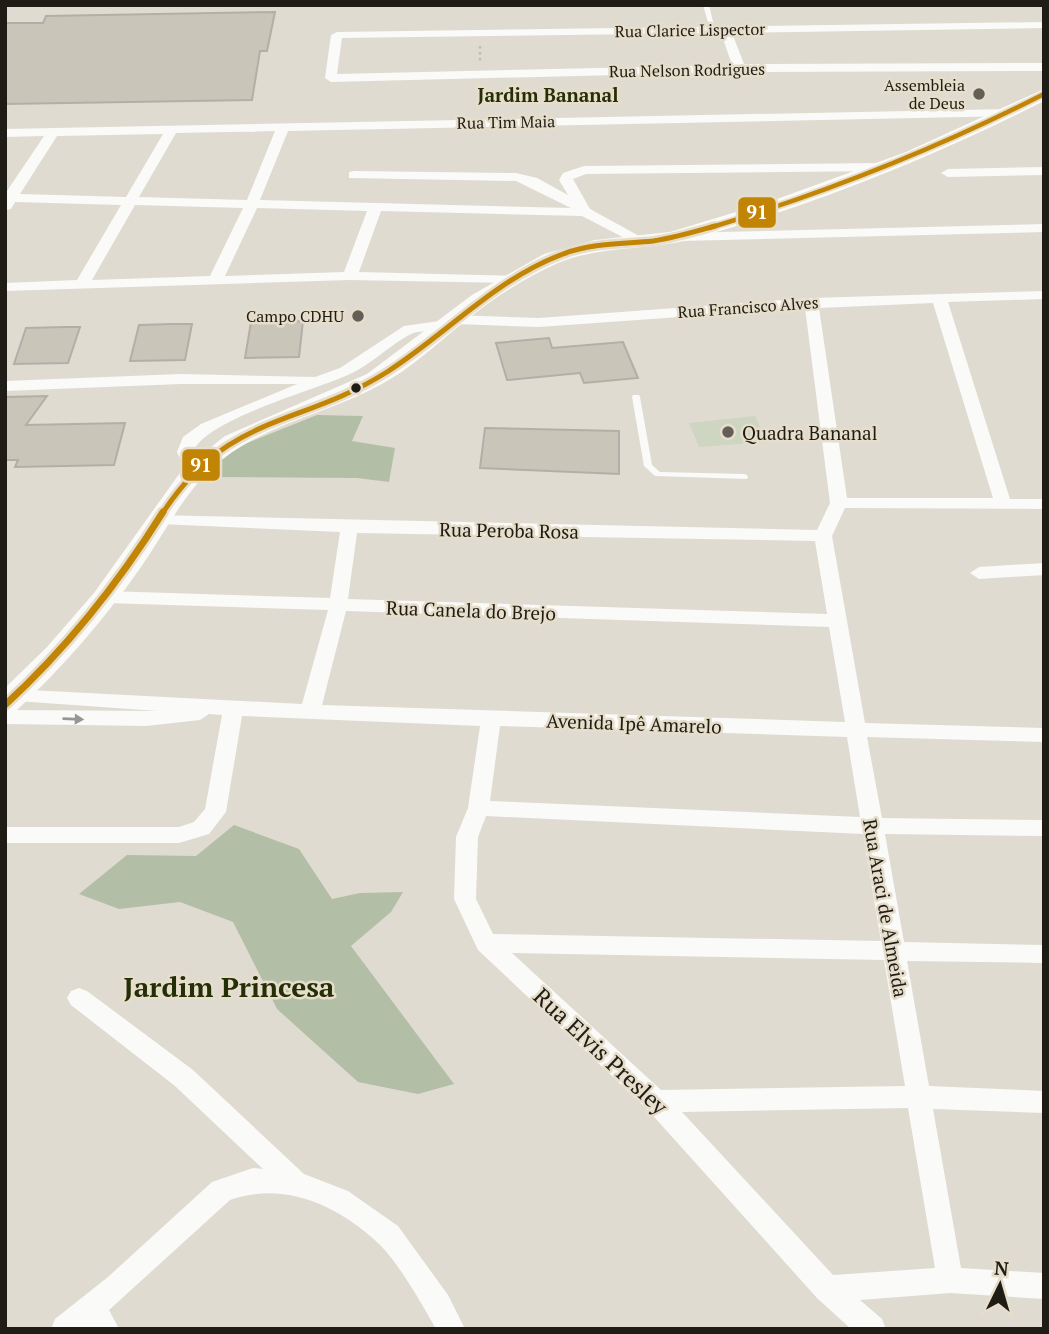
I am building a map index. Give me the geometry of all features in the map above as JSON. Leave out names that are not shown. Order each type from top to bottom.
[{"type":"street","name":"Rua Clarice Lispector","points":[[331,78],[337,35],[1044,25]]},
{"type":"street","points":[[719,29],[739,68]]},
{"type":"street","name":"Rua Nelson Rodrigues","points":[[331,78],[739,68],[1044,67]]},
{"type":"street","points":[[680,237],[883,167],[1008,113],[1044,94]]},
{"type":"street","name":"Rua Tim Maia","points":[[5,133],[1008,113]]},
{"type":"street","points":[[216,279],[252,204],[283,127]]},
{"type":"street","points":[[82,284],[172,129]]},
{"type":"street","points":[[7,201],[53,132]]},
{"type":"street","points":[[583,210],[566,180],[573,173],[584,170],[883,167]]},
{"type":"street","points":[[948,173],[1044,170]]},
{"type":"street","points":[[354,175],[516,177],[532,181],[636,240]]},
{"type":"street","points":[[7,201],[132,200],[375,208],[583,210]]},
{"type":"street","points":[[350,276],[375,208]]},
{"type":"street","points":[[9,705],[66,646],[106,597],[193,469],[240,435],[364,385],[395,367],[451,322],[514,279],[568,252],[636,240],[680,237],[1044,228]]},
{"type":"street","points":[[5,287],[350,276],[514,279]]},
{"type":"street","name":"Rua Francisco Alves","points":[[193,469],[185,452],[195,433],[254,405],[345,371],[409,329],[451,322],[535,321],[811,302],[1044,295]]},
{"type":"street","points":[[939,297],[1003,504]]},
{"type":"street","points":[[811,302],[839,503],[823,536]]},
{"type":"street","points":[[242,379],[254,405]]},
{"type":"street","points":[[5,386],[319,379]]},
{"type":"street","points":[[839,503],[1044,504]]},
{"type":"street","name":"Rua Peroba Rosa","points":[[159,519],[349,527],[823,536]]},
{"type":"street","points":[[310,712],[338,606],[349,527]]},
{"type":"street","name":"Rua Araci de Almeida","points":[[823,536],[950,1280]]},
{"type":"street","points":[[979,573],[1044,569]]},
{"type":"street","name":"Rua Canela do Brejo","points":[[106,597],[836,621]]},
{"type":"street","name":"Avenida Ipê Amarelo","points":[[9,705],[146,719],[174,718],[228,708],[491,719],[1044,734]]},
{"type":"street","points":[[5,835],[179,835],[201,828],[215,812],[228,708]]},
{"type":"street","name":"Rua Elvis Presley","points":[[491,719],[479,808],[467,837],[465,899],[486,943],[656,1101],[827,1289],[872,1329]]},
{"type":"street","points":[[479,808],[872,827],[1044,828]]},
{"type":"street","points":[[486,943],[1044,954]]},
{"type":"street","points":[[79,998],[184,1078],[295,1182]]},
{"type":"street","points":[[656,1101],[920,1097],[1044,1102]]},
{"type":"street","points":[[65,1329],[99,1318],[221,1191],[253,1180],[295,1182],[339,1200],[389,1235],[439,1305],[451,1329]]},
{"type":"street","points":[[827,1289],[950,1280],[1044,1286]]},
{"type":"lane","points":[[706,5],[719,29]]},
{"type":"lane","points":[[636,397],[648,466],[652,471],[658,474],[744,477]]},
{"type":"path","points":[[480,33],[480,74]]},
{"type":"green space","points":[[317,415],[363,416],[352,441],[395,448],[389,482],[357,478],[206,477],[230,450]]},
{"type":"green space","name":"Quadra Bananal","points":[[755,416],[767,442],[699,447],[689,423]]},
{"type":"green space","points":[[234,825],[299,849],[332,899],[360,893],[403,892],[391,912],[351,946],[454,1084],[418,1094],[358,1082],[277,1009],[233,922],[180,902],[119,909],[79,894],[127,855],[196,856]]},
{"type":"building","points":[[275,12],[267,51],[260,51],[252,100],[5,104],[5,23],[43,23],[46,16]]},
{"type":"building","points":[[303,321],[299,357],[245,358],[251,322]]},
{"type":"building","points":[[192,324],[185,360],[130,361],[139,325]]},
{"type":"building","points":[[80,327],[68,363],[14,364],[26,328]]},
{"type":"building","points":[[549,338],[552,348],[623,342],[638,378],[584,383],[580,373],[507,380],[496,343]]},
{"type":"building","points":[[47,396],[26,425],[125,423],[114,465],[15,467],[18,460],[5,460],[5,397]]},
{"type":"building","points":[[485,428],[619,431],[619,474],[480,468]]},
{"type":"transit line","name":"91","points":[[5,705],[57,654],[104,599],[190,475],[233,441],[375,379],[480,300],[522,273],[551,259],[595,246],[684,235],[776,207],[912,156],[1044,94]]},
{"type":"place","name":"Assembleia de Deus","points":[[979,94]]},
{"type":"place","name":"Campo CDHU","points":[[358,316]]},
{"type":"place","name":"Quadra Bananal","points":[[728,432]]},
{"type":"district","name":"Jardim Bananal","points":[[548,94]]},
{"type":"district","name":"Jardim Princesa","points":[[229,986]]}]
